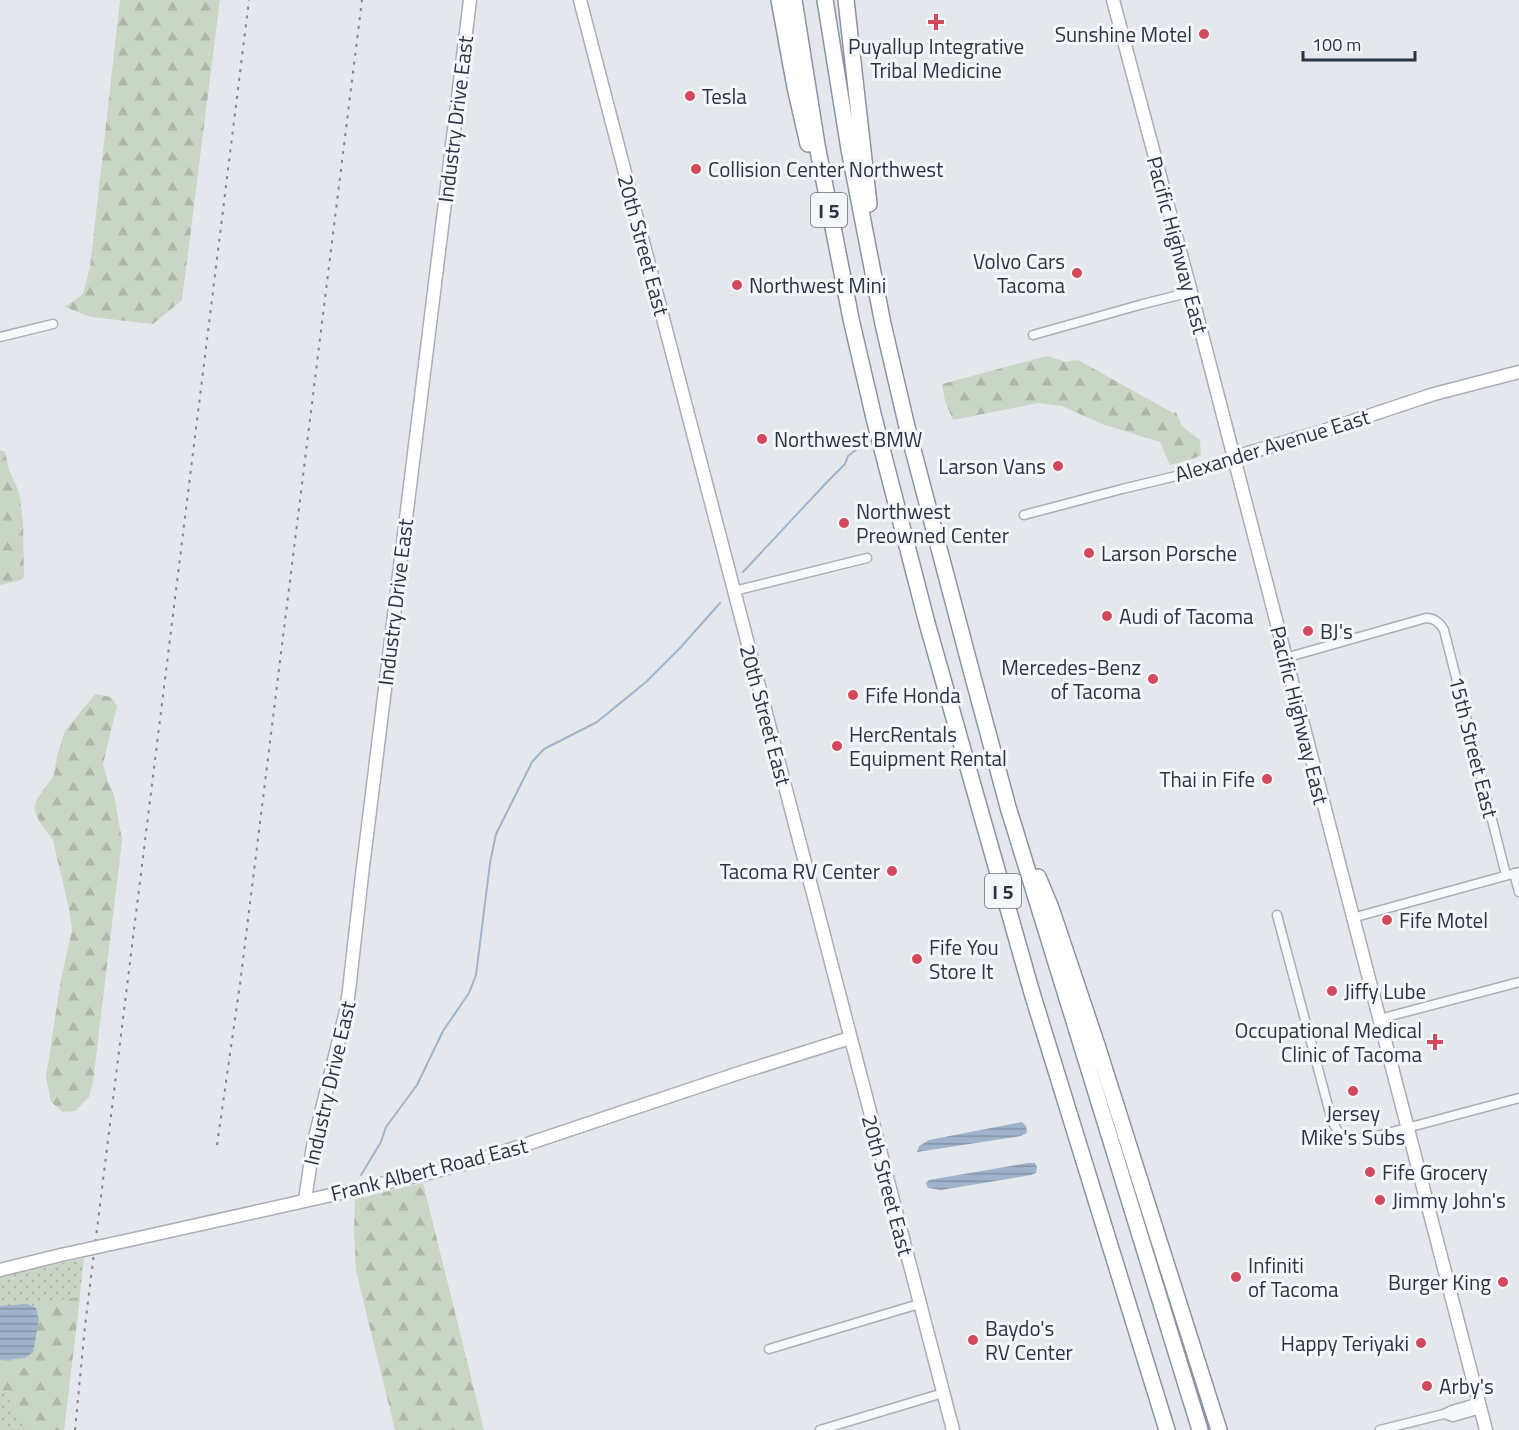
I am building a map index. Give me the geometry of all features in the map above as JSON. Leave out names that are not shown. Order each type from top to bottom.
[{"type":"highway","points":[[779,0],[814,172],[830,215]]},
{"type":"highway","name":"I 5","points":[[794,0],[830,215],[874,418],[927,623],[1032,993],[1167,1430]]},
{"type":"highway","name":"I 5","points":[[825,0],[849,149],[907,427],[1008,807],[1200,1430]]},
{"type":"highway","points":[[846,0],[862,149],[888,343]]},
{"type":"highway","points":[[1008,807],[1051,908],[1097,1045],[1219,1430]]},
{"type":"highway","points":[[1171,1275],[1227,1430]]},
{"type":"highway","points":[[1146,1360],[1158,1430]]},
{"type":"main road","name":"Industry Drive East","points":[[304,1200],[313,1146],[349,990],[470,0]]},
{"type":"main road","name":"20th Street East","points":[[580,0],[952,1430]]},
{"type":"main road","name":"Pacific Highway East","points":[[1113,0],[1486,1430]]},
{"type":"main road","name":"Alexander Avenue East","points":[[1234,459],[1434,394],[1519,372]]},
{"type":"main road","name":"Frank Albert Road East","points":[[0,1270],[421,1175],[482,1159],[850,1038]]},
{"type":"street","points":[[1033,335],[1191,292]]},
{"type":"street","points":[[0,337],[53,324]]},
{"type":"street","name":"Alexander Avenue East","points":[[1024,515],[1189,474],[1222,465],[1234,459]]},
{"type":"street","points":[[734,591],[867,558]]},
{"type":"street","name":"15th Street East","points":[[1285,658],[1426,618],[1440,623],[1444,630],[1519,892]]},
{"type":"street","points":[[1352,918],[1513,873]]},
{"type":"street","points":[[1277,915],[1333,1121],[1337,1131],[1344,1137],[1363,1138],[1408,1128],[1519,1098]]},
{"type":"street","points":[[1379,1019],[1519,982]]},
{"type":"street","points":[[769,1350],[919,1304]]},
{"type":"street","points":[[820,1430],[942,1393]]},
{"type":"street","points":[[1380,1430],[1444,1414],[1453,1416],[1480,1406]]},
{"type":"green space","points":[[120,0],[220,0],[182,300],[153,324],[91,317],[65,307],[83,294],[90,267]]},
{"type":"green space","points":[[1047,356],[1066,362],[1078,360],[1173,413],[1176,412],[1182,426],[1200,440],[1201,455],[1170,465],[1160,442],[1102,424],[1062,406],[1038,403],[953,420],[945,401],[942,384]]},
{"type":"green space","points":[[0,450],[5,452],[9,470],[19,492],[23,521],[24,577],[21,580],[0,585]]},
{"type":"green space","points":[[95,694],[111,697],[117,706],[103,764],[114,795],[122,840],[93,1082],[89,1097],[75,1111],[63,1112],[51,1102],[46,1077],[61,979],[72,930],[53,840],[39,821],[34,809],[37,799],[54,775],[65,731]]},
{"type":"green space","points":[[423,1183],[484,1430],[395,1430],[356,1271],[355,1199]]},
{"type":"green space","points":[[84,1258],[64,1430],[0,1430],[0,1277]]},
{"type":"green space","points":[[80,1297],[64,1430],[29,1430],[0,1386],[0,1360],[25,1358],[39,1320],[36,1308],[46,1302]]},
{"type":"water","points":[[1022,1122],[1026,1126],[1027,1133],[1021,1136],[917,1152],[919,1146],[929,1140]]},
{"type":"water","points":[[1035,1163],[1036,1173],[941,1190],[928,1188],[926,1183],[929,1180]]},
{"type":"water","points":[[27,1304],[36,1308],[39,1320],[33,1352],[25,1358],[0,1360],[0,1306]]},
{"type":"waterway","points":[[743,572],[845,464],[848,456],[863,440]]},
{"type":"waterway","points":[[361,1175],[381,1142],[386,1127],[417,1085],[443,1031],[469,993],[476,975],[490,863],[496,834],[532,762],[544,749],[597,722],[646,682],[720,603]]},
{"type":"railway","points":[[75,1430],[85,1326],[249,0]]},
{"type":"railway","points":[[217,1145],[240,984],[362,0]]},
{"type":"place","name":"Puyallup Integrative Tribal Medicine","points":[[936,22]]},
{"type":"place","name":"Sunshine Motel","points":[[1204,34]]},
{"type":"place","name":"Tesla","points":[[690,96]]},
{"type":"place","name":"Collision Center Northwest","points":[[696,169]]},
{"type":"place","name":"Volvo Cars Tacoma","points":[[1077,273]]},
{"type":"place","name":"Northwest Mini","points":[[737,285]]},
{"type":"place","name":"Northwest BMW","points":[[762,439]]},
{"type":"place","name":"Larson Vans","points":[[1058,466]]},
{"type":"place","name":"Northwest Preowned Center","points":[[844,523]]},
{"type":"place","name":"Larson Porsche","points":[[1089,553]]},
{"type":"place","name":"Audi of Tacoma","points":[[1107,616]]},
{"type":"place","name":"BJ's","points":[[1308,631]]},
{"type":"place","name":"Mercedes-Benz of Tacoma","points":[[1153,679]]},
{"type":"place","name":"Fife Honda","points":[[853,695]]},
{"type":"place","name":"HercRentals Equipment Rental","points":[[837,746]]},
{"type":"place","name":"Thai in Fife","points":[[1267,779]]},
{"type":"place","name":"Tacoma RV Center","points":[[892,871]]},
{"type":"place","name":"Fife Motel","points":[[1387,920]]},
{"type":"place","name":"Fife You Store It","points":[[917,959]]},
{"type":"place","name":"Jiffy Lube","points":[[1332,991]]},
{"type":"place","name":"Occupational Medical Clinic of Tacoma","points":[[1435,1042]]},
{"type":"place","name":"Jersey Mike's Subs","points":[[1353,1091]]},
{"type":"place","name":"Fife Grocery","points":[[1370,1172]]},
{"type":"place","name":"Jimmy John's","points":[[1380,1200]]},
{"type":"place","name":"Infiniti of Tacoma","points":[[1236,1277]]},
{"type":"place","name":"Burger King","points":[[1503,1282]]},
{"type":"place","name":"Baydo's RV Center","points":[[973,1340]]},
{"type":"place","name":"Happy Teriyaki","points":[[1421,1343]]},
{"type":"place","name":"Arby's","points":[[1427,1386]]}]
